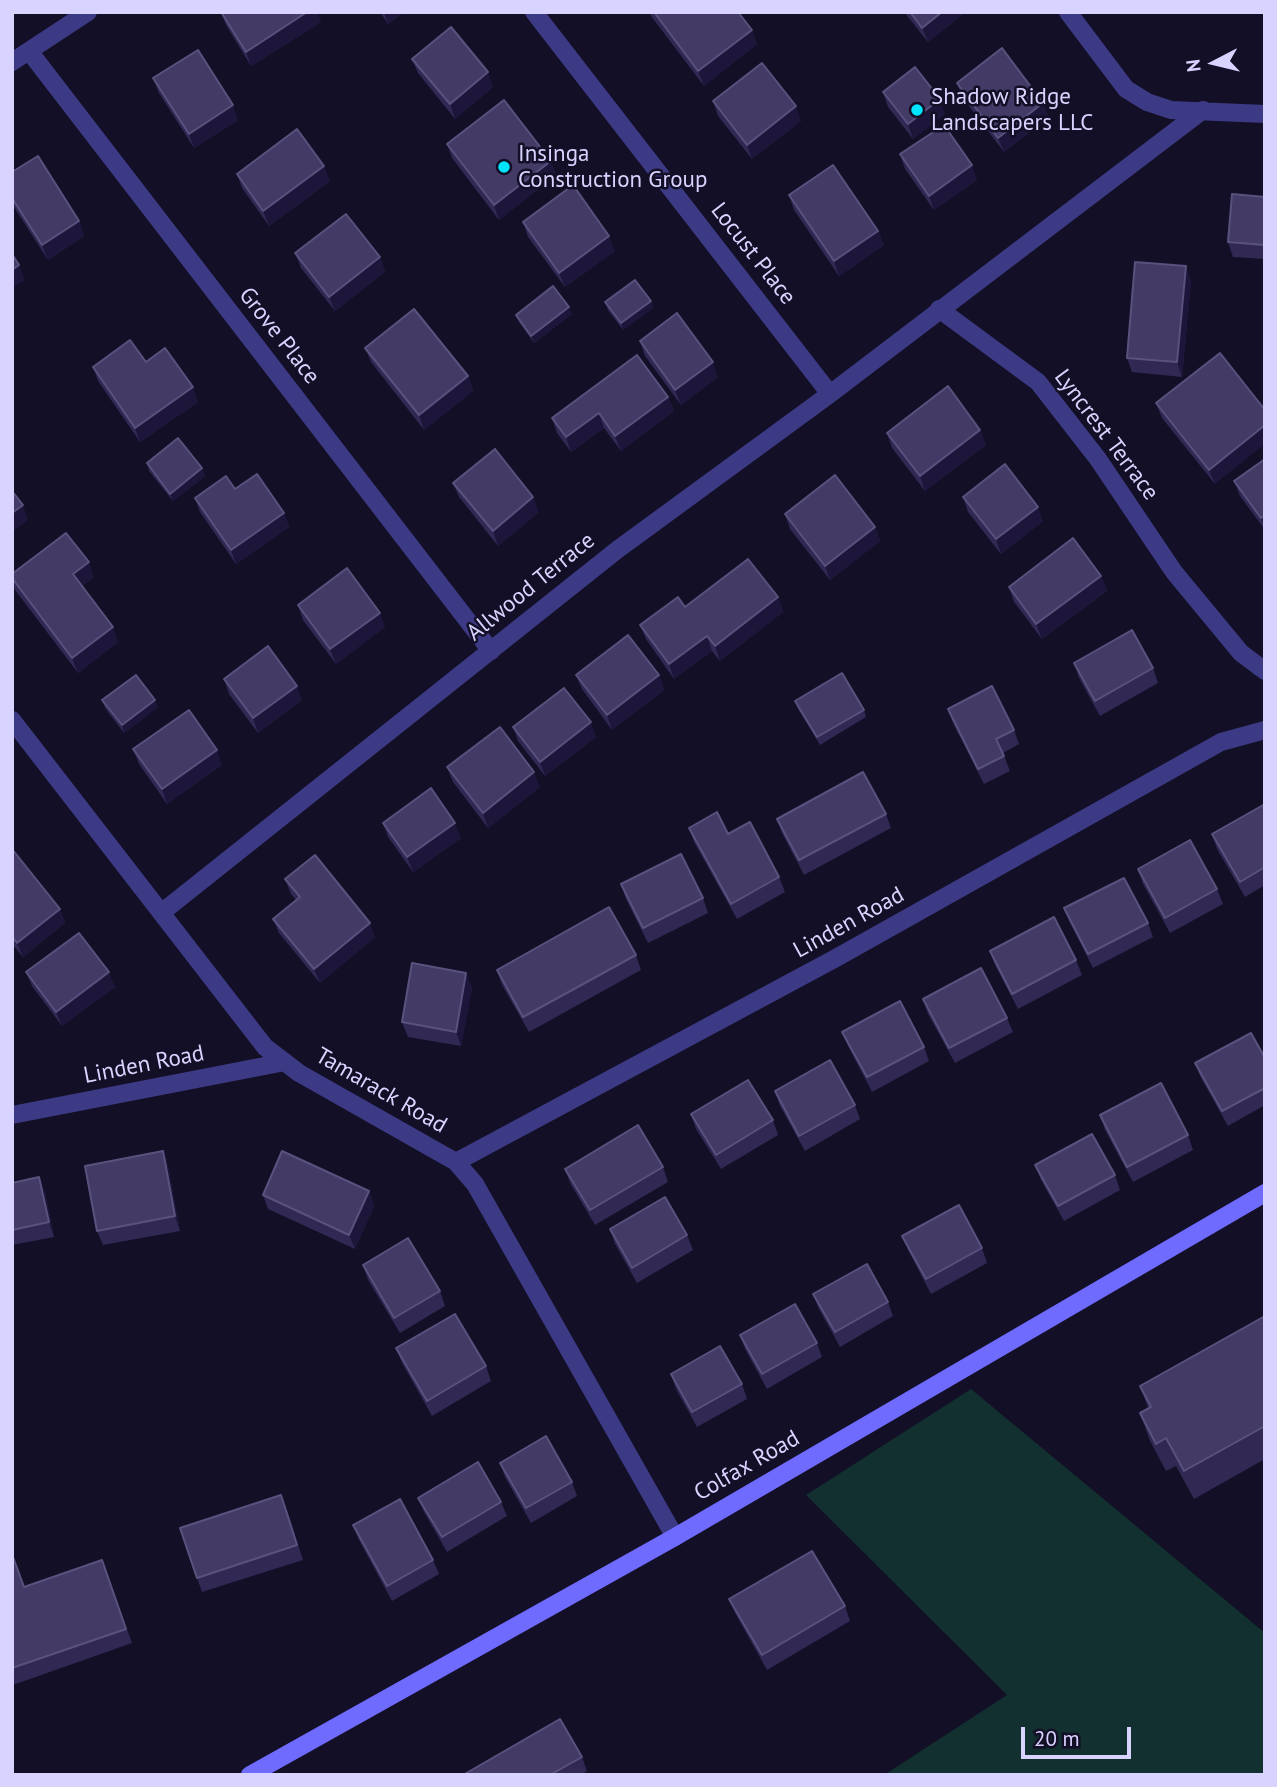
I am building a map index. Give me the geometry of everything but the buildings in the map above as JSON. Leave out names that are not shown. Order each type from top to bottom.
[{"type":"main road","name":"Colfax Road","points":[[250,1775],[675,1536],[1265,1193]]},
{"type":"street","points":[[12,62],[88,12]]},
{"type":"street","name":"Locust Place","points":[[534,12],[830,394]]},
{"type":"street","points":[[1068,12],[1126,89],[1147,102],[1171,110],[1265,114]]},
{"type":"street","name":"Grove Place","points":[[29,51],[491,651]]},
{"type":"street","points":[[939,309],[1203,110]]},
{"type":"street","name":"Allwood Terrace","points":[[161,913],[617,550],[830,394],[939,309]]},
{"type":"street","name":"Lyncrest Terrace","points":[[939,309],[1038,382],[1098,459],[1174,572],[1241,653],[1265,671]]},
{"type":"street","name":"Tamarack Road","points":[[12,720],[265,1047],[285,1062],[456,1162],[475,1184],[675,1536]]},
{"type":"street","name":"Linden Road","points":[[456,1162],[836,958],[1221,742],[1265,730]]},
{"type":"street","name":"Linden Road","points":[[12,1115],[285,1062]]},
{"type":"green space","points":[[971,1389],[1265,1633],[1265,1775],[884,1775],[1007,1695],[806,1495]]},
{"type":"place","name":"Shadow Ridge Landscapers LLC","points":[[917,110]]},
{"type":"place","name":"Insinga Construction Group","points":[[504,167]]}]
